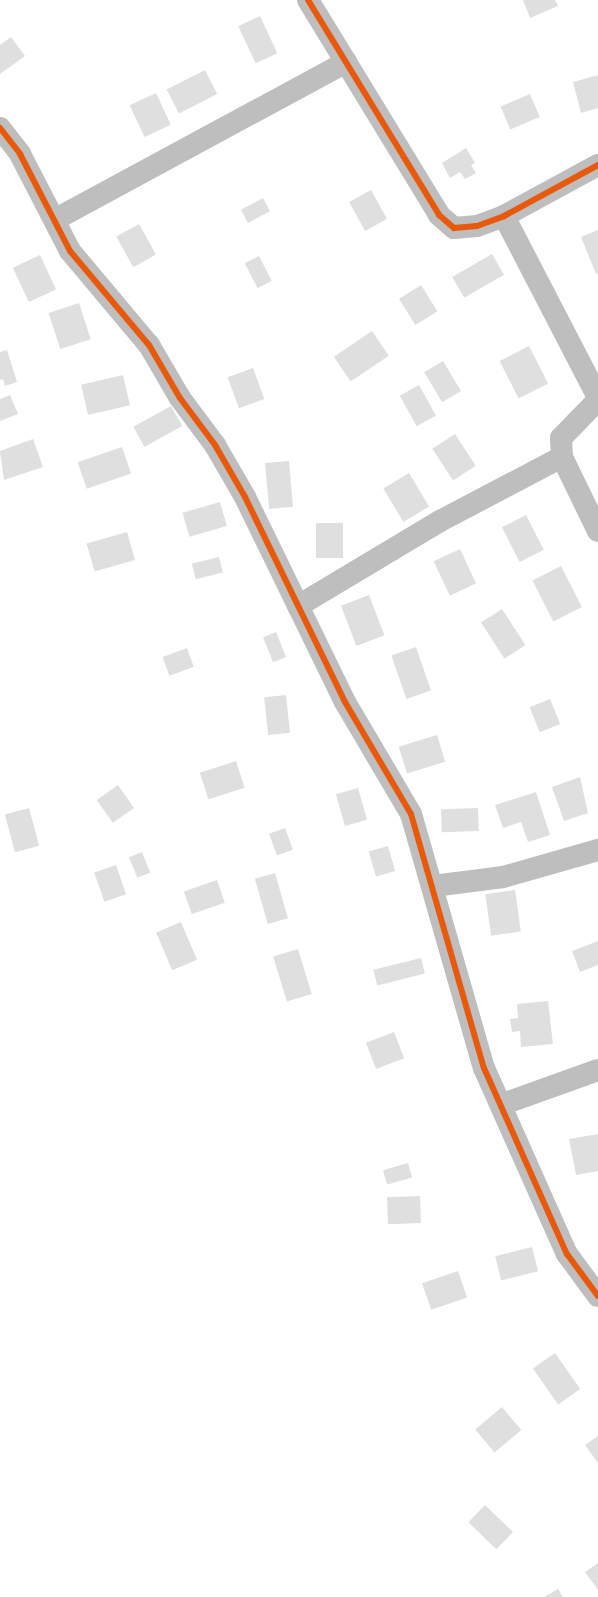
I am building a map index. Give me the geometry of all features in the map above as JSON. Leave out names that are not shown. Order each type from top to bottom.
[{"type":"street","points":[[308,0],[439,215],[454,228],[477,226],[504,216],[598,165]]},
{"type":"street","points":[[56,219],[346,62]]},
{"type":"street","points":[[0,128],[20,154],[56,219],[70,251],[149,345],[180,398],[215,445],[298,606],[345,702],[411,814],[433,886],[484,1068],[503,1104],[527,1168],[567,1254],[598,1296]]},
{"type":"street","points":[[504,216],[598,397]]},
{"type":"street","points":[[598,400],[566,429],[561,438],[562,457],[598,531]]},
{"type":"street","points":[[298,606],[440,521],[562,457]]},
{"type":"street","points":[[433,886],[502,877],[598,850]]},
{"type":"street","points":[[503,1104],[598,1070]]},
{"type":"building","points":[[523,0],[555,0],[558,6],[530,18]]},
{"type":"building","points":[[260,16],[277,53],[256,63],[238,26]]},
{"type":"building","points":[[11,37],[25,56],[0,74],[0,45]]},
{"type":"building","points":[[205,70],[217,94],[179,114],[167,90]]},
{"type":"building","points":[[598,75],[598,108],[581,113],[573,82]]},
{"type":"building","points":[[156,93],[171,125],[145,137],[130,105]]},
{"type":"building","points":[[530,94],[540,117],[510,130],[501,107]]},
{"type":"building","points":[[466,148],[475,163],[471,165],[476,173],[465,179],[460,172],[450,178],[442,163]]},
{"type":"building","points":[[371,190],[387,219],[365,231],[349,202]]},
{"type":"building","points":[[263,198],[270,211],[248,223],[241,210]]},
{"type":"building","points":[[139,224],[156,255],[133,267],[116,237]]},
{"type":"building","points":[[598,230],[598,273],[596,274],[581,237]]},
{"type":"building","points":[[492,254],[504,275],[464,298],[452,277]]},
{"type":"building","points":[[40,255],[56,289],[29,302],[13,268]]},
{"type":"building","points":[[259,256],[272,281],[257,288],[245,263]]},
{"type":"building","points":[[421,285],[437,311],[415,325],[399,299]]},
{"type":"building","points":[[79,303],[91,339],[60,349],[49,313]]},
{"type":"building","points":[[372,331],[389,356],[351,382],[334,357]]},
{"type":"building","points":[[529,346],[548,383],[519,398],[500,361]]},
{"type":"building","points":[[7,350],[17,382],[5,386],[3,379],[0,380],[0,352]]},
{"type":"building","points":[[443,361],[461,391],[442,402],[424,372]]},
{"type":"building","points":[[253,368],[264,399],[239,408],[228,377]]},
{"type":"building","points":[[123,375],[130,405],[88,415],[81,385]]},
{"type":"building","points":[[419,385],[436,416],[417,426],[400,396]]},
{"type":"building","points":[[10,395],[18,414],[0,421],[0,399]]},
{"type":"building","points":[[171,406],[182,426],[145,447],[133,427]]},
{"type":"building","points":[[455,434],[476,466],[453,481],[432,449]]},
{"type":"building","points":[[33,439],[43,467],[4,480],[0,451]]},
{"type":"building","points":[[122,447],[131,473],[87,489],[78,462]]},
{"type":"building","points":[[289,461],[293,507],[269,509],[265,463]]},
{"type":"building","points":[[409,473],[429,506],[403,522],[383,488]]},
{"type":"building","points":[[220,502],[227,526],[189,537],[183,513]]},
{"type":"building","points":[[526,515],[544,550],[520,562],[502,527]]},
{"type":"building","points":[[316,523],[343,523],[343,558],[316,558]]},
{"type":"building","points":[[127,532],[135,560],[95,571],[87,544]]},
{"type":"building","points":[[460,549],[476,583],[450,596],[434,561]]},
{"type":"building","points":[[219,557],[223,573],[196,579],[192,564]]},
{"type":"building","points":[[561,566],[582,607],[553,622],[532,581]]},
{"type":"building","points":[[369,595],[384,635],[356,646],[341,606]]},
{"type":"building","points":[[502,609],[525,645],[504,659],[481,623]]},
{"type":"building","points":[[276,632],[286,657],[273,662],[263,637]]},
{"type":"building","points":[[416,647],[431,690],[406,699],[391,655]]},
{"type":"building","points":[[187,648],[194,667],[169,676],[163,657]]},
{"type":"building","points":[[286,695],[290,733],[268,735],[264,697]]},
{"type":"building","points":[[550,699],[560,724],[540,732],[530,707]]},
{"type":"building","points":[[437,735],[445,762],[407,773],[399,747]]},
{"type":"building","points":[[236,761],[245,788],[209,799],[200,773]]},
{"type":"building","points":[[580,777],[588,813],[564,821],[552,787]]},
{"type":"building","points":[[118,785],[134,808],[113,823],[97,800]]},
{"type":"building","points":[[358,788],[367,820],[345,826],[336,794]]},
{"type":"building","points":[[536,792],[550,835],[528,842],[521,822],[503,828],[495,805]]},
{"type":"building","points":[[29,808],[39,846],[15,852],[5,814]]},
{"type":"building","points":[[478,808],[479,831],[442,832],[441,809]]},
{"type":"building","points":[[285,828],[293,850],[277,855],[269,834]]},
{"type":"building","points":[[388,846],[395,871],[376,877],[369,852]]},
{"type":"building","points":[[142,852],[150,872],[137,878],[129,857]]},
{"type":"building","points":[[116,865],[126,894],[104,902],[94,872]]},
{"type":"building","points":[[275,873],[288,918],[268,924],[255,879]]},
{"type":"building","points":[[217,880],[225,903],[192,914],[184,891]]},
{"type":"building","points":[[515,890],[521,932],[491,936],[485,894]]},
{"type":"building","points":[[181,922],[197,960],[172,970],[156,933]]},
{"type":"building","points":[[598,941],[598,965],[580,972],[572,951]]},
{"type":"building","points":[[298,949],[312,994],[287,1002],[273,957]]},
{"type":"building","points":[[421,958],[425,974],[377,985],[373,970]]},
{"type":"building","points":[[548,1001],[553,1044],[521,1047],[520,1031],[512,1032],[510,1019],[518,1018],[517,1004]]},
{"type":"building","points":[[394,1032],[404,1058],[376,1069],[366,1043]]},
{"type":"building","points":[[598,1134],[598,1171],[576,1175],[569,1139]]},
{"type":"building","points":[[408,1163],[412,1177],[387,1185],[383,1170]]},
{"type":"building","points":[[420,1196],[421,1223],[388,1224],[387,1197]]},
{"type":"building","points":[[532,1247],[538,1271],[501,1280],[495,1256]]},
{"type":"building","points":[[458,1271],[467,1297],[431,1310],[422,1283]]},
{"type":"building","points":[[555,1353],[580,1389],[558,1405],[533,1368]]},
{"type":"building","points":[[502,1407],[521,1430],[494,1452],[475,1429]]},
{"type":"building","points":[[598,1436],[598,1463],[585,1445]]},
{"type":"building","points":[[485,1505],[513,1532],[496,1549],[468,1522]]},
{"type":"building","points":[[598,1563],[598,1590],[585,1572]]},
{"type":"building","points":[[558,1589],[563,1597],[544,1597]]},
{"type":"cycle path","points":[[308,0],[439,215],[454,228],[477,226],[504,216],[598,165]]},
{"type":"cycle path","points":[[0,128],[20,154],[70,251],[149,345],[180,398],[215,445],[245,497],[345,702],[411,814],[484,1068],[567,1254],[598,1296]]}]
